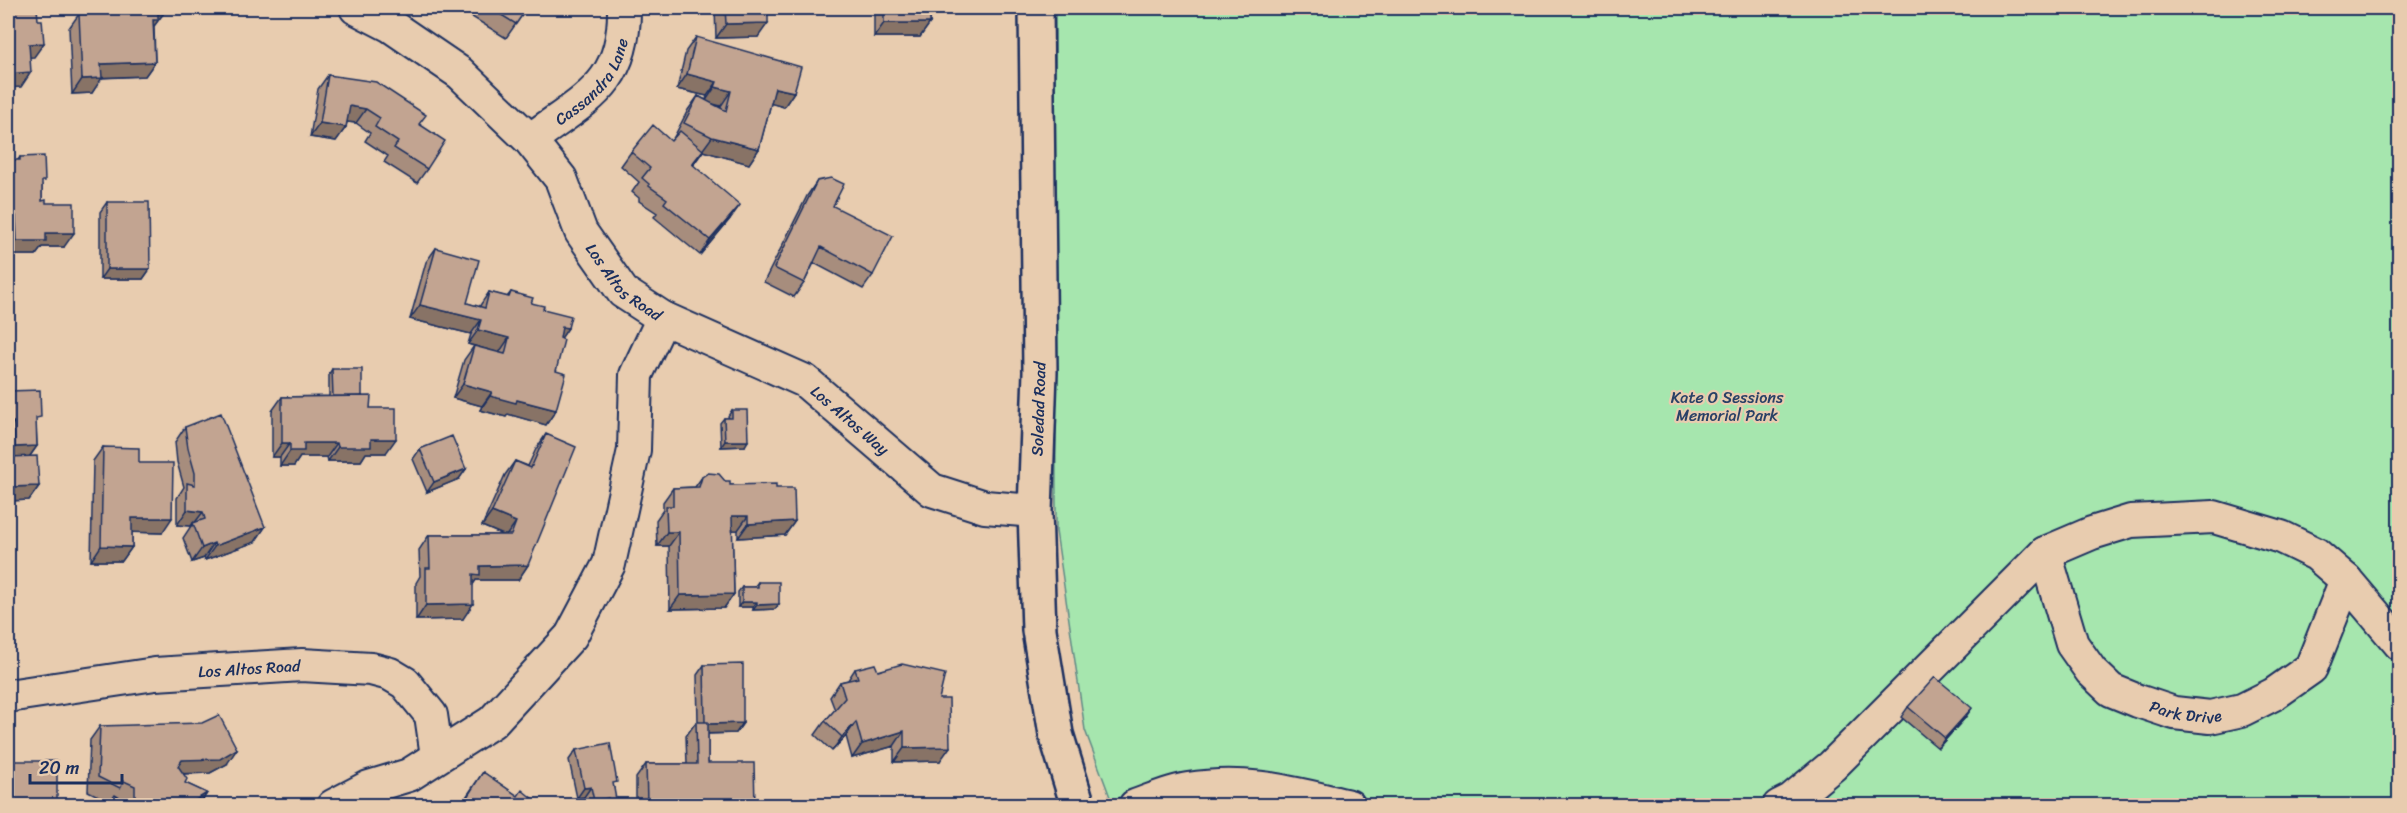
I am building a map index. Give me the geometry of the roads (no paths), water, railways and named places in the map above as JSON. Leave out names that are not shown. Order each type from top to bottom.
[{"type":"street","name":"Los Altos Road","points":[[333,806],[369,787],[409,775],[492,722],[570,636],[609,564],[634,450],[636,375],[663,318],[623,292],[581,232],[561,179],[530,140],[460,73],[391,26],[356,8]]},
{"type":"street","name":"Cassandra Lane","points":[[530,140],[600,88],[616,64],[624,30],[624,8]]},
{"type":"street","name":"Soledad Road","points":[[1036,8],[1040,372],[1035,511],[1039,630],[1056,734],[1078,806]]},
{"type":"street","name":"Los Altos Way","points":[[663,318],[805,381],[932,490],[985,507],[1035,511]]},
{"type":"street","points":[[1779,806],[1791,800],[1832,766],[2045,553],[2092,533],[2131,521],[2214,517],[2281,537],[2316,554],[2346,580],[2400,644]]},
{"type":"street","name":"Park Drive","points":[[2045,553],[2072,644],[2091,671],[2111,690],[2138,701],[2174,713],[2210,717],[2242,710],[2274,694],[2312,668],[2346,580]]},
{"type":"street","name":"Los Altos Road","points":[[8,696],[155,674],[302,665],[371,669],[390,674],[405,682],[431,714],[437,756]]},
{"type":"street","points":[[1135,806],[1185,789],[1222,785],[1256,785],[1349,806]]},
{"type":"park label","name":"Kate O Sessions Memorial Park","points":[[1727,406]]}]
